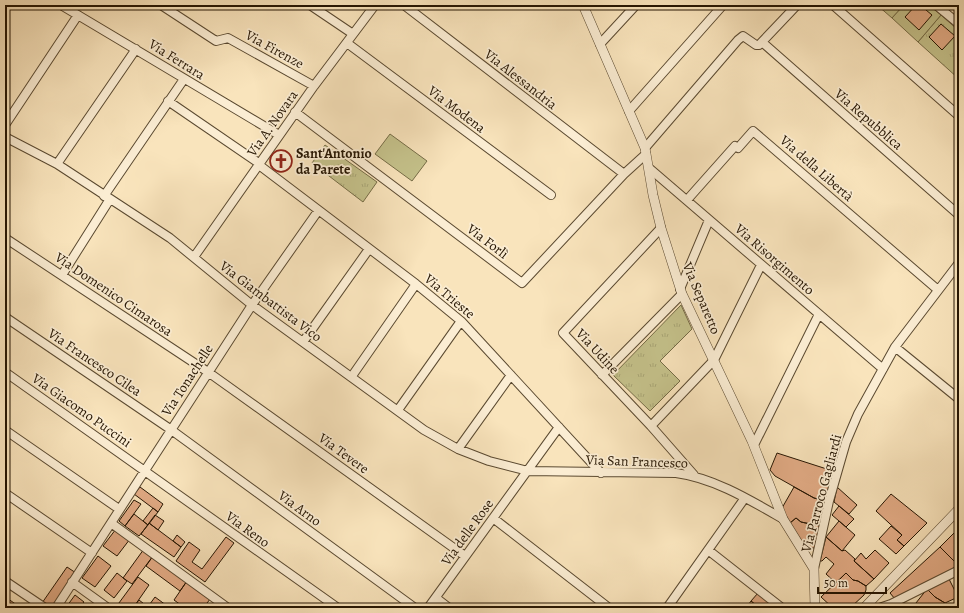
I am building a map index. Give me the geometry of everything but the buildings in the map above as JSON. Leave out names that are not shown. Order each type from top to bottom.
[{"type":"street","name":"Via Ferrara","points":[[61,5],[279,135]]},
{"type":"street","name":"Via Firenze","points":[[161,5],[216,41],[228,38],[314,86]]},
{"type":"street","points":[[310,5],[353,34]]},
{"type":"street","name":"Via A. Novara","points":[[194,257],[295,112],[375,5]]},
{"type":"street","name":"Via Alessandria","points":[[404,5],[624,174]]},
{"type":"street","points":[[600,44],[636,5]]},
{"type":"street","points":[[629,111],[723,5]]},
{"type":"street","points":[[761,44],[797,5]]},
{"type":"street","points":[[833,5],[959,116]]},
{"type":"street","points":[[936,5],[959,24]]},
{"type":"street","name":"Via Separetto","points":[[585,6],[646,151],[653,196],[661,228],[681,292],[754,445],[783,519],[814,569]]},
{"type":"street","points":[[5,125],[78,15]]},
{"type":"street","name":"Via Repubblica","points":[[646,151],[738,40],[744,36],[756,45],[761,44],[959,215]]},
{"type":"street","name":"Via Modena","points":[[347,43],[551,195]]},
{"type":"street","points":[[57,164],[136,49]]},
{"type":"street","points":[[62,275],[107,197],[184,79]]},
{"type":"street","name":"Via Trieste","points":[[168,102],[259,164],[461,320],[601,473]]},
{"type":"street","name":"Via Forlì","points":[[295,112],[522,283],[646,151]]},
{"type":"street","name":"Via della Libertà","points":[[687,200],[735,146],[738,148],[753,130],[938,290]]},
{"type":"street","name":"Via Giambattista Vico","points":[[5,137],[57,164],[170,238],[252,305],[352,376],[424,430],[458,449],[489,462],[528,471]]},
{"type":"street","name":"Via Risorgimento","points":[[649,168],[883,369]]},
{"type":"street","name":"Via Tonachelle","points":[[56,608],[170,429],[252,305],[318,211]]},
{"type":"street","points":[[602,375],[681,292],[709,220]]},
{"type":"street","name":"Via Udine","points":[[661,228],[563,334],[651,426],[694,475]]},
{"type":"street","name":"Via Domenico Cimarosa","points":[[5,238],[208,372]]},
{"type":"street","points":[[303,342],[369,249]]},
{"type":"street","name":"Via Parroco Gagliardi","points":[[814,569],[829,501],[846,442],[858,414],[896,347],[959,263]]},
{"type":"street","points":[[651,426],[714,360],[761,265]]},
{"type":"street","points":[[352,376],[416,284]]},
{"type":"street","points":[[754,445],[819,314]]},
{"type":"street","name":"Via Francesco Cilea","points":[[5,317],[170,429]]},
{"type":"street","points":[[398,410],[461,320]]},
{"type":"street","points":[[896,347],[959,399]]},
{"type":"street","name":"Via Giacomo Puccini","points":[[5,372],[145,470]]},
{"type":"street","name":"Via Tevere","points":[[208,372],[465,556]]},
{"type":"street","points":[[458,449],[511,374]]},
{"type":"street","name":"Via delle Rose","points":[[428,608],[559,427]]},
{"type":"street","name":"Via Arno","points":[[170,429],[415,608]]},
{"type":"street","points":[[5,430],[119,509]]},
{"type":"street","name":"Via Reno","points":[[145,470],[338,608]]},
{"type":"street","name":"Via San Francesco","points":[[528,471],[676,473],[694,475],[758,505],[783,519]]},
{"type":"street","points":[[5,493],[92,553]]},
{"type":"street","points":[[667,608],[742,502]]},
{"type":"street","points":[[864,608],[959,509]]},
{"type":"street","points":[[493,518],[609,608]]},
{"type":"street","points":[[111,523],[228,608]]},
{"type":"street","points":[[708,550],[782,608]]},
{"type":"street","points":[[814,569],[814,608]]},
{"type":"street","points":[[879,608],[959,570]]},
{"type":"street","points":[[5,581],[45,608]]},
{"type":"street","points":[[72,582],[108,608]]},
{"type":"street","points":[[436,598],[449,608]]},
{"type":"green space","points":[[877,5],[904,5],[892,18]]},
{"type":"green space","points":[[904,5],[929,5],[941,15],[918,42],[892,18]]},
{"type":"green space","points":[[941,15],[959,31],[959,79],[918,42]]},
{"type":"green space","points":[[390,134],[427,161],[412,181],[375,154]]},
{"type":"green space","points":[[325,145],[377,182],[363,202],[312,163]]},
{"type":"green space","points":[[681,305],[692,329],[660,361],[680,381],[650,411],[613,375]]},
{"type":"place","name":"Sant'Antonio da Parete","points":[[281,161]]}]
